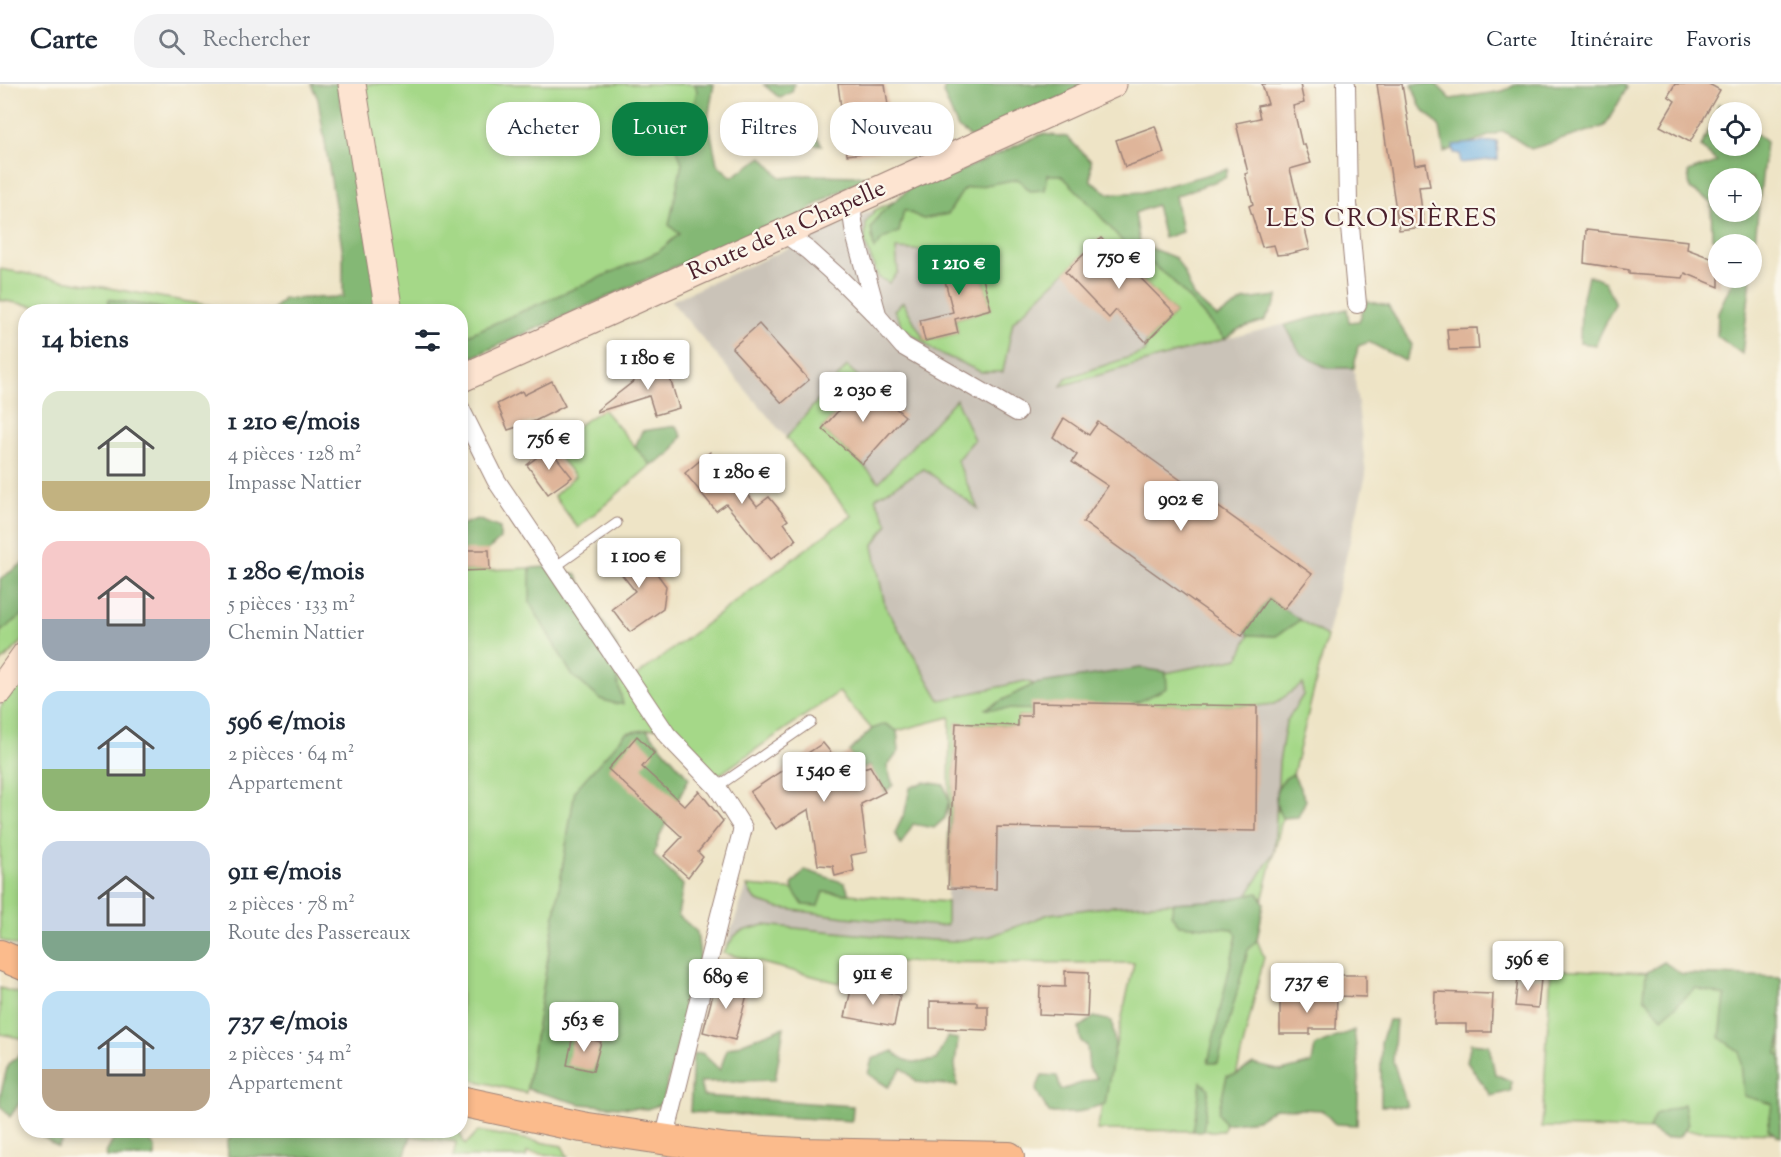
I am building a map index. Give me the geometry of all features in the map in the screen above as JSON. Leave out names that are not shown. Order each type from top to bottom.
[{"type":"main road","points":[[352,84],[387,304]]},
{"type":"main road","name":"Route de la Chapelle","points":[[468,375],[1113,84]]},
{"type":"main road","points":[[0,690],[18,665]]},
{"type":"main road","points":[[0,955],[18,963]]},
{"type":"main road","points":[[0,973],[18,976]]},
{"type":"main road","points":[[468,1103],[582,1127],[728,1149],[801,1153],[1009,1157]]},
{"type":"street","points":[[1346,84],[1348,204],[1358,304]]},
{"type":"street","points":[[856,201],[852,214],[855,234],[877,316]]},
{"type":"street","points":[[784,233],[816,258],[877,316],[903,346],[1017,412]]},
{"type":"street","points":[[468,424],[496,480],[667,735],[717,787],[743,828],[664,1140]]},
{"type":"lane","points":[[555,567],[617,523]]},
{"type":"lane","points":[[717,787],[811,722]]},
{"type":"shaded area","points":[[1042,134],[1225,339],[1347,309],[1366,475],[1258,918],[1134,963],[846,962],[840,983],[723,953],[747,886],[947,902],[950,717],[838,525],[852,516],[671,301]]},
{"type":"green space","points":[[311,84],[338,84],[342,110],[366,145],[390,304],[278,304],[283,299],[343,297],[343,254],[318,99]]},
{"type":"green space","points":[[356,84],[702,84],[701,102],[612,102],[612,156],[699,156],[695,258],[468,359],[468,304],[393,304]]},
{"type":"green space","points":[[695,84],[714,84],[708,119],[708,102],[694,102],[697,91]]},
{"type":"green space","points":[[794,84],[792,92],[780,98],[764,85]]},
{"type":"green space","points":[[946,84],[1093,84],[972,138],[958,128],[954,119],[954,102],[947,102],[943,93]]},
{"type":"green space","points":[[1412,84],[1436,84],[1451,99],[1503,91],[1517,84],[1625,84],[1627,88],[1605,126],[1531,149],[1503,131],[1444,152],[1440,127],[1420,106]]},
{"type":"green space","points":[[708,119],[717,164],[732,177],[762,157],[781,178],[807,175],[867,176],[821,202],[787,225],[759,228],[727,248],[694,258],[468,359],[468,335],[658,252],[679,234],[669,225],[682,163],[680,156],[708,156]]},
{"type":"green space","points":[[1708,130],[1708,154],[1701,147]]},
{"type":"green space","points":[[1042,134],[1225,339],[1061,386],[1066,378],[1145,352],[1146,342],[1175,313],[1101,238],[1013,322],[1003,372],[981,372],[935,351],[903,327],[894,310],[903,302],[925,341],[958,333],[955,319],[991,309],[976,252],[940,261],[931,251],[896,249],[898,272],[889,283],[878,277],[865,243],[866,222],[875,210]]},
{"type":"green space","points":[[1042,134],[1067,137],[1091,161],[1091,182],[1110,194],[1143,192],[1228,169],[1225,178],[1175,196],[1182,232],[1164,238],[1156,205],[1135,213],[1140,244],[1176,258],[1193,296],[1217,317],[1245,300],[1278,296],[1264,321],[1239,329],[1225,339],[1170,278],[1122,241],[1061,175],[1048,175],[1045,190],[1030,191],[1018,179],[964,189],[948,214],[923,219],[904,210],[899,232],[883,239],[874,249],[871,228],[879,215],[919,180],[954,174]]},
{"type":"green space","points":[[1762,139],[1766,142],[1762,178],[1762,168],[1708,168],[1708,200],[1690,189],[1688,172],[1717,162],[1711,156],[1762,156]]},
{"type":"green space","points":[[1712,222],[1757,222],[1756,234],[1712,234]]},
{"type":"green space","points":[[0,269],[200,304],[134,304],[109,300],[109,304],[23,304],[0,300]]},
{"type":"green space","points":[[1588,275],[1605,282],[1615,304],[1595,345],[1580,343],[1581,307]]},
{"type":"green space","points":[[1729,288],[1750,288],[1742,354],[1717,336],[1718,312]]},
{"type":"green space","points":[[109,299],[137,304],[109,304]]},
{"type":"green space","points":[[1367,301],[1388,306],[1412,345],[1405,361],[1369,342],[1358,346],[1354,368],[1327,368],[1301,354],[1285,325],[1347,309],[1349,322],[1359,321]]},
{"type":"green space","points":[[847,366],[864,382],[822,429],[879,482],[956,399],[974,440],[957,460],[978,509],[924,469],[875,498],[888,524],[873,546],[885,606],[940,700],[1025,681],[1034,684],[988,709],[1239,658],[1249,635],[1276,636],[1300,620],[1327,636],[1258,918],[1257,940],[1264,957],[1223,1131],[1097,1130],[1134,963],[846,962],[840,983],[723,953],[739,932],[764,925],[954,941],[991,936],[1049,914],[1113,906],[1225,900],[1247,896],[1274,852],[1279,762],[1286,722],[1303,695],[1303,684],[1274,704],[1257,706],[1031,703],[1031,716],[1018,716],[1018,726],[956,723],[948,888],[950,717],[878,736],[839,692],[710,781],[662,727],[626,733],[575,791],[526,1093],[468,1079],[468,571],[555,567],[631,680],[852,516],[786,438]]},
{"type":"green space","points":[[603,409],[651,465],[578,528],[554,496],[575,476],[549,445]]},
{"type":"green space","points":[[676,426],[682,436],[670,455],[651,465],[635,447],[642,431]]},
{"type":"green space","points":[[477,519],[500,528],[500,539],[478,559],[468,564],[468,522]]},
{"type":"green space","points":[[18,567],[18,618],[0,632],[0,579]]},
{"type":"green space","points":[[549,567],[576,574],[617,647],[617,680],[623,704],[600,699],[572,675],[530,603],[530,568]]},
{"type":"green space","points":[[1268,598],[1300,620],[1276,636],[1249,635],[1245,631]]},
{"type":"green space","points":[[18,618],[18,646],[0,663],[0,632]]},
{"type":"green space","points":[[1140,668],[1166,672],[1167,688],[1113,714],[1076,710],[985,709],[1034,684]]},
{"type":"green space","points":[[18,684],[18,946],[0,940],[0,709],[5,698]]},
{"type":"green space","points":[[886,724],[897,731],[899,751],[887,767],[893,785],[885,792],[870,766],[860,769],[849,752],[872,729]]},
{"type":"green space","points":[[647,730],[689,778],[659,837],[654,855],[683,885],[678,915],[697,932],[700,957],[662,1104],[647,1109],[580,1104],[527,1089],[575,790],[626,733]]},
{"type":"green space","points":[[1293,774],[1306,800],[1298,817],[1282,818],[1277,805],[1276,793],[1281,782]]},
{"type":"green space","points":[[924,782],[944,785],[949,800],[945,818],[934,828],[913,824],[901,845],[895,833],[905,812],[910,788]]},
{"type":"green space","points":[[805,870],[845,883],[849,894],[823,892],[818,906],[803,905],[792,885]]},
{"type":"green space","points":[[747,886],[947,902],[947,925],[845,917],[778,908],[757,901]]},
{"type":"green space","points":[[1258,893],[1264,903],[1257,940],[1248,950],[1218,1063],[1208,1063],[1237,935],[1233,929],[1179,925],[1171,914],[1174,903],[1225,900]]},
{"type":"green space","points":[[1664,962],[1682,974],[1781,977],[1781,1037],[1777,1054],[1781,1055],[1781,1137],[1768,1129],[1772,1104],[1744,1096],[1740,1052],[1720,1038],[1725,996],[1696,988],[1662,1018],[1644,997],[1646,973]]},
{"type":"green space","points":[[1551,969],[1781,978],[1781,1133],[1542,1127]]},
{"type":"green space","points":[[0,988],[18,993],[18,1038],[0,1034]]},
{"type":"green space","points":[[1094,1017],[1112,1021],[1115,1046],[1105,1104],[1075,1113],[1049,1113],[1036,1090],[1042,1075],[1057,1076],[1061,1090],[1097,1078],[1089,1069],[1087,1046],[1081,1041],[1079,1028]]},
{"type":"green space","points":[[1388,1020],[1396,1020],[1393,1061],[1407,1106],[1381,1106],[1381,1043]]},
{"type":"green space","points":[[784,1027],[775,1080],[700,1082],[703,1096],[853,1106],[852,1121],[690,1112],[693,1054],[702,1053],[720,1070],[727,1049]]},
{"type":"green space","points":[[1354,1030],[1359,1071],[1357,1125],[1335,1124],[1322,1110],[1275,1108],[1257,1120],[1225,1124],[1218,1113],[1227,1076],[1236,1075],[1253,1064],[1282,1071],[1312,1063],[1315,1046]]},
{"type":"green space","points":[[947,1037],[958,1039],[955,1064],[957,1086],[917,1082],[902,1068],[888,1087],[868,1074],[872,1059],[893,1051],[908,1061],[936,1060]]},
{"type":"green space","points":[[1471,1043],[1489,1045],[1495,1074],[1511,1081],[1511,1091],[1491,1096],[1467,1061]]},
{"type":"green space","points":[[18,1056],[18,1105],[10,1117],[0,1105],[8,1064]]},
{"type":"green space","points":[[1201,1082],[1209,1089],[1203,1131],[1193,1131]]},
{"type":"green space","points":[[1684,1104],[1688,1124],[1679,1137],[1665,1139],[1649,1129],[1655,1114]]},
{"type":"green space","points":[[478,1131],[562,1146],[568,1157],[527,1152],[526,1157],[453,1157],[456,1142],[426,1138],[462,1138],[465,1145]]},
{"type":"green space","points":[[44,1138],[64,1138],[58,1147]]},
{"type":"green space","points":[[114,1138],[147,1138],[155,1147],[155,1157],[107,1157],[106,1153]]},
{"type":"green space","points":[[230,1138],[410,1138],[404,1157],[228,1157],[227,1141]]},
{"type":"water","points":[[1497,141],[1498,159],[1460,163],[1460,154],[1454,153],[1453,145]]},
{"type":"building","points":[[838,84],[885,84],[887,102],[840,102]]},
{"type":"building","points":[[1262,84],[1300,84],[1304,103],[1293,106],[1302,145],[1305,145],[1311,163],[1290,169],[1310,249],[1288,254],[1277,255],[1274,245],[1262,247],[1249,206],[1253,204],[1236,123],[1260,118],[1257,106],[1268,104]]},
{"type":"building","points":[[1377,84],[1402,84],[1415,165],[1426,163],[1430,186],[1419,187],[1424,227],[1399,230]]},
{"type":"building","points":[[1675,84],[1709,84],[1720,90],[1713,102],[1708,102],[1708,111],[1690,142],[1660,126],[1675,101],[1668,96]]},
{"type":"building","points":[[1155,126],[1164,153],[1125,167],[1116,140]]},
{"type":"building","points":[[1586,230],[1688,241],[1687,249],[1708,257],[1708,282],[1685,273],[1683,278],[1629,274],[1629,270],[1584,263]]},
{"type":"building","points":[[1101,238],[1175,313],[1146,342],[1116,310],[1109,318],[1065,272]]},
{"type":"building","points":[[976,252],[991,309],[955,319],[958,333],[925,341],[920,320],[953,312],[940,261]]},
{"type":"building","points":[[759,324],[809,380],[782,403],[732,348]]},
{"type":"building","points":[[1477,328],[1479,349],[1449,350],[1447,329]]},
{"type":"building","points":[[666,365],[679,408],[655,415],[649,396],[597,412],[634,381],[631,375]]},
{"type":"building","points":[[552,381],[565,406],[535,421],[508,430],[497,404],[522,391],[524,395]]},
{"type":"building","points":[[864,382],[905,416],[862,464],[822,429]]},
{"type":"building","points":[[1064,418],[1089,435],[1098,422],[1312,574],[1284,609],[1268,598],[1242,636],[1083,522],[1108,486],[1072,462],[1077,455],[1053,437]]},
{"type":"building","points":[[549,448],[572,477],[548,494],[527,465]]},
{"type":"building","points":[[710,452],[721,468],[725,465],[757,506],[769,497],[788,520],[784,523],[796,540],[771,559],[726,504],[716,511],[685,473]]},
{"type":"building","points":[[635,544],[666,586],[663,609],[630,632],[612,609],[635,591],[611,561]]},
{"type":"building","points":[[468,550],[489,550],[490,570],[468,571]]},
{"type":"building","points":[[1031,702],[1257,706],[1256,831],[997,827],[996,889],[948,888],[956,723],[1018,726],[1018,716],[1031,716]]},
{"type":"building","points":[[637,736],[654,753],[642,767],[685,806],[699,791],[723,821],[698,852],[703,857],[688,877],[664,856],[682,837],[608,769]]},
{"type":"building","points":[[823,743],[837,760],[849,752],[860,769],[870,766],[885,792],[861,804],[867,852],[851,855],[854,871],[835,876],[833,866],[818,865],[809,809],[776,829],[750,792]]},
{"type":"building","points":[[1065,971],[1089,972],[1087,1017],[1039,1015],[1040,986],[1065,987]]},
{"type":"building","points":[[1337,975],[1366,975],[1366,997],[1337,996]]},
{"type":"building","points":[[1518,977],[1541,979],[1538,1008],[1515,1006]]},
{"type":"building","points":[[717,979],[749,987],[735,1040],[703,1032]]},
{"type":"building","points":[[852,985],[900,995],[894,1026],[845,1017]]},
{"type":"building","points":[[1435,992],[1493,994],[1491,1032],[1466,1032],[1466,1024],[1434,1024]]},
{"type":"building","points":[[1280,996],[1337,996],[1336,1029],[1310,1029],[1310,1034],[1280,1034]]},
{"type":"building","points":[[930,1001],[977,1002],[977,1006],[988,1006],[988,1030],[930,1028]]},
{"type":"building","points":[[573,1035],[601,1042],[593,1071],[567,1065]]},
{"type":"district","name":"LES CROISIÈRES","points":[[1382,219]]}]
